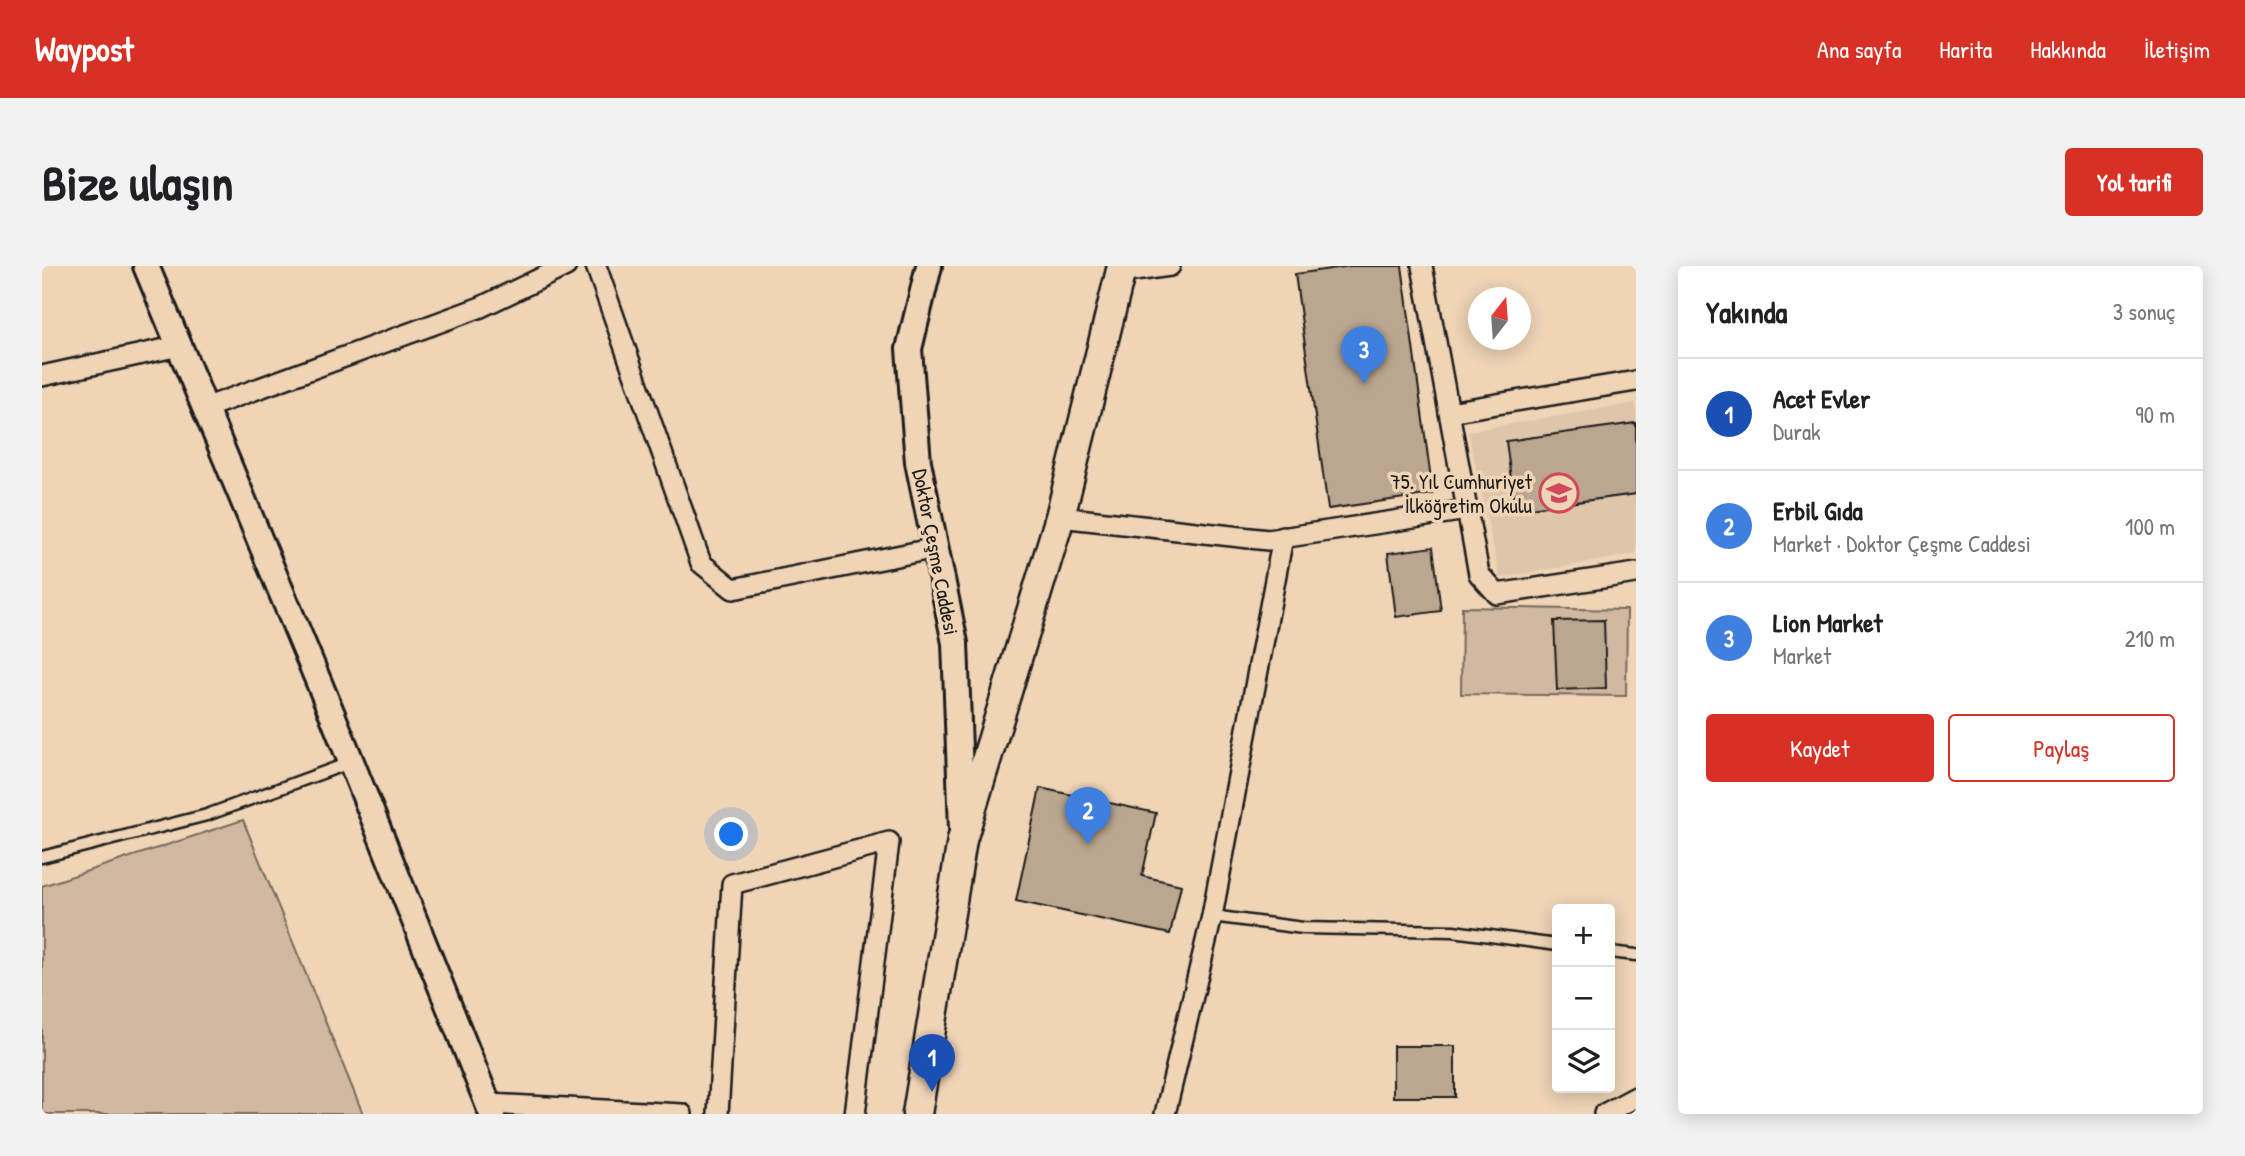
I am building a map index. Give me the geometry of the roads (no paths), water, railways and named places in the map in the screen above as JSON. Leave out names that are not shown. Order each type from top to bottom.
[{"type":"main road","points":[[916,1114],[962,840],[1060,517],[1121,270]]},
{"type":"street","points":[[146,266],[352,762],[490,1109],[682,1114]]},
{"type":"street","points":[[205,408],[481,307],[566,266]]},
{"type":"street","points":[[596,266],[701,563],[733,589],[936,548]]},
{"type":"street","name":"Doktor Çeşme Caddesi","points":[[929,266],[909,349],[918,462],[955,643],[962,840]]},
{"type":"street","points":[[1121,270],[1170,266]]},
{"type":"street","points":[[1422,266],[1479,574],[1497,594],[1636,573]]},
{"type":"street","points":[[42,376],[179,346]]},
{"type":"street","points":[[1449,412],[1636,381]]},
{"type":"street","points":[[1060,517],[1268,540],[1467,510]]},
{"type":"street","points":[[1165,1114],[1212,916],[1283,537]]},
{"type":"street","points":[[718,1114],[732,884],[889,842],[855,1114]]},
{"type":"street","points":[[1604,1114],[1636,1097]]},
{"type":"lane","points":[[42,857],[207,815],[352,762]]},
{"type":"lane","points":[[1212,916],[1303,929],[1453,931],[1552,944]]},
{"type":"lane","points":[[1615,953],[1636,955]]},
{"type":"place","name":"Lion Market","points":[[1364,384]]},
{"type":"place","name":"75. Yıl Cumhuriyet İlköğretim Okulu","points":[[1559,493]]},
{"type":"place","name":"Erbil Gıda","points":[[1088,845]]},
{"type":"place","name":"Acet Evler","points":[[932,1092]]}]
